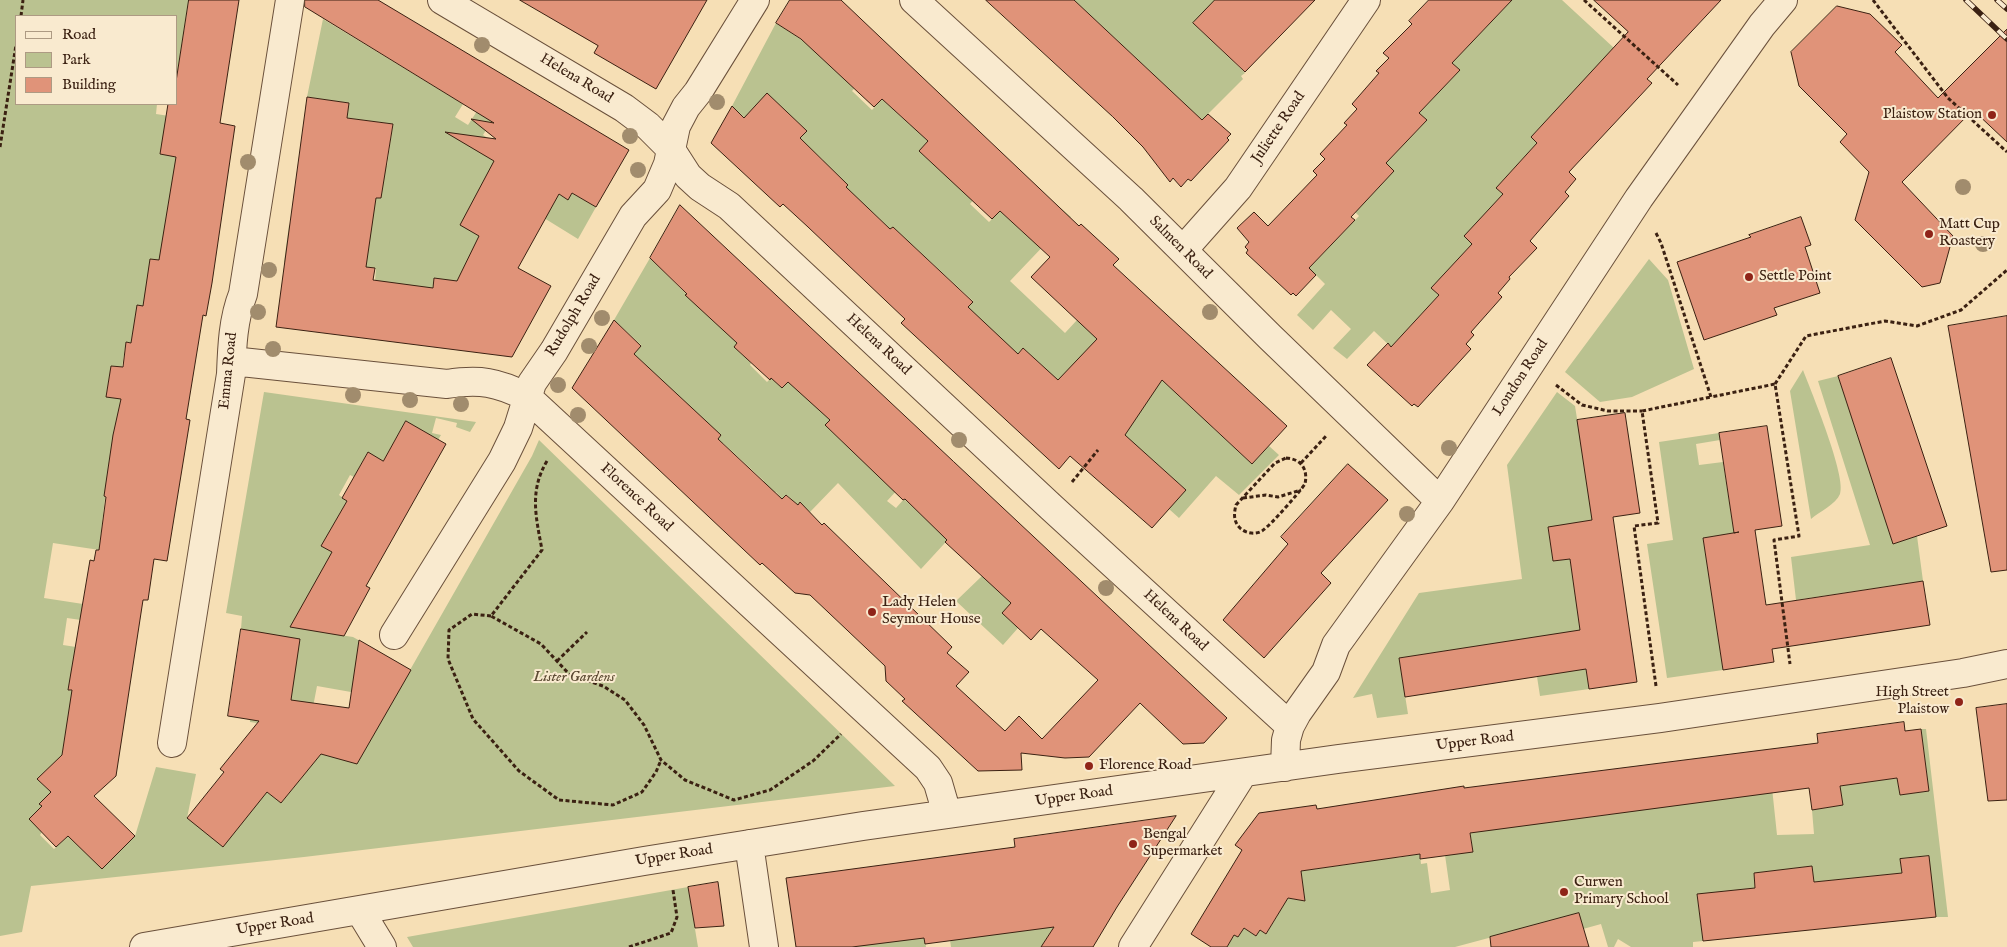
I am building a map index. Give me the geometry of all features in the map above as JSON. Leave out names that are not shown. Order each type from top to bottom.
[{"type":"street","name":"Emma Road","points":[[172,743],[232,361],[235,323],[243,294],[290,0]]},
{"type":"street","name":"Helena Road","points":[[442,0],[624,108],[648,126],[670,148],[688,176],[700,187],[729,206],[1051,507],[1290,726]]},
{"type":"street","name":"Rudolph Road","points":[[394,635],[502,461],[518,428],[532,383],[554,351],[633,216],[657,190],[668,164],[676,126],[686,107],[698,92],[755,0]]},
{"type":"street","name":"Salmen Road","points":[[914,0],[1131,199],[1270,338],[1440,502]]},
{"type":"street","name":"Juliette Road","points":[[1182,250],[1238,188],[1366,0]]},
{"type":"street","name":"London Road","points":[[1285,767],[1286,740],[1290,726],[1326,672],[1336,644],[1440,502],[1639,198],[1762,25],[1783,0]]},
{"type":"street","name":"Florence Road","points":[[232,361],[447,384],[471,380],[503,385],[527,397],[928,768],[938,783],[947,814]]},
{"type":"street","name":"Upper Road","points":[[144,947],[749,844],[947,814],[1285,767],[1660,718],[2007,664]]},
{"type":"street","points":[[1133,947],[1242,773]]},
{"type":"street","points":[[749,844],[764,947]]},
{"type":"street","points":[[360,911],[382,947]]},
{"type":"path","points":[[21,15],[23,0]]},
{"type":"path","points":[[1584,0],[1703,108]]},
{"type":"path","points":[[1873,0],[1948,98],[2007,152]]},
{"type":"path","points":[[0,147],[15,50]]},
{"type":"path","points":[[1639,198],[1661,243],[1711,397]]},
{"type":"path","points":[[1795,698],[1774,540],[1799,536],[1775,384],[1806,336],[1884,321],[1917,326],[1961,310],[2007,270]]},
{"type":"path","points":[[1530,365],[1582,405],[1608,411],[1642,411],[1775,384]]},
{"type":"path","points":[[1642,411],[1658,522],[1634,526],[1660,718]]},
{"type":"path","points":[[491,616],[542,550],[535,506],[539,474],[565,432]]},
{"type":"path","points":[[1051,507],[1098,450]]},
{"type":"path","points":[[1286,458],[1298,461],[1306,472],[1306,484],[1301,490],[1262,531],[1250,533],[1244,531],[1236,523],[1234,511],[1236,506],[1275,463],[1286,458]]},
{"type":"path","points":[[1243,498],[1266,495],[1278,497],[1301,490]]},
{"type":"path","points":[[1229,525],[1236,523]]},
{"type":"path","points":[[661,760],[656,772],[642,792],[613,805],[559,800],[519,771],[473,719],[448,659],[449,630],[472,614],[491,616],[541,644],[570,675],[603,686],[625,700],[644,725],[661,760],[685,780],[734,800],[770,790],[813,760],[866,712]]},
{"type":"path","points":[[557,661],[586,632]]},
{"type":"path","points":[[630,947],[671,933],[677,917],[668,857]]},
{"type":"green space","name":"Lister Gardens","points":[[0,0],[189,0],[178,69],[178,15],[15,15],[15,105],[157,105],[156,114],[196,120],[163,140],[160,154],[190,159],[173,176],[162,250],[147,307],[137,306],[131,343],[126,342],[122,367],[111,366],[106,396],[121,399],[110,456],[100,541],[126,554],[53,543],[44,598],[96,606],[81,620],[67,618],[63,645],[89,649],[68,690],[80,692],[73,736],[65,735],[61,762],[38,779],[51,792],[40,804],[42,806],[42,832],[40,835],[54,849],[68,836],[135,836],[156,767],[196,774],[187,818],[267,792],[281,803],[295,786],[248,734],[357,763],[532,456],[539,440],[895,786],[304,857],[31,886],[22,932],[0,936]]},
{"type":"green space","points":[[1074,0],[1226,0],[1193,23],[1245,73],[1241,76],[1243,79],[1202,120]]},
{"type":"green space","points":[[1512,0],[1562,0],[1614,48],[1531,137],[1537,143],[1496,188],[1503,194],[1472,244],[1432,288],[1439,295],[1391,347],[1374,331],[1347,359],[1333,348],[1351,329],[1331,310],[1313,330],[1297,315],[1325,284],[1309,268],[1359,216],[1355,212],[1394,171],[1386,163],[1427,120],[1419,113],[1460,70],[1452,63]]},
{"type":"green space","points":[[323,19],[463,104],[455,117],[468,125],[479,108],[494,117],[483,135],[494,142],[486,156],[502,165],[568,180],[560,195],[568,200],[572,193],[596,207],[578,239],[484,181],[479,236],[497,291],[434,278],[430,306],[375,281],[376,269],[340,264],[306,265],[284,262],[289,225],[329,231],[375,198],[381,198],[383,184],[341,160],[387,166],[393,124],[347,118],[349,103],[307,97]]},
{"type":"green space","points":[[776,23],[862,80],[852,91],[872,110],[882,99],[910,125],[924,110],[942,126],[919,151],[943,173],[980,192],[970,204],[989,222],[1000,211],[1028,237],[1057,205],[1071,217],[1010,281],[1065,333],[1102,293],[1157,375],[1195,411],[1212,394],[1213,428],[1252,464],[1269,446],[1279,455],[1239,495],[1216,476],[1179,518],[1169,509],[1185,489],[1146,454],[1053,386],[1044,367],[1023,348],[1008,364],[959,318],[973,301],[893,227],[878,243],[888,227],[866,206],[836,197],[848,185],[828,166],[820,164],[823,160],[814,152],[799,168],[785,155],[807,131],[767,94],[745,118],[732,106]]},
{"type":"green space","points":[[650,258],[713,321],[742,337],[734,347],[767,382],[771,378],[782,388],[799,371],[830,420],[825,425],[843,442],[911,475],[887,501],[896,508],[904,499],[923,516],[955,532],[921,569],[838,483],[810,512],[800,503],[798,505],[787,495],[782,499],[776,492],[763,505],[752,495],[764,481],[723,443],[709,458],[686,403],[634,354],[641,345],[614,320]]},
{"type":"green space","points":[[1649,259],[1668,280],[1694,369],[1632,397],[1600,402],[1565,372]]},
{"type":"green space","points":[[1803,370],[1827,434],[1841,485],[1838,498],[1811,519],[1790,391]]},
{"type":"green space","points":[[1838,376],[1893,543],[1917,536],[1923,581],[1796,600],[1791,557],[1870,545],[1818,381]]},
{"type":"green space","points":[[264,392],[476,422],[470,432],[456,427],[457,423],[436,418],[432,433],[441,435],[438,440],[406,421],[383,461],[367,453],[354,477],[350,475],[339,495],[347,501],[322,546],[332,552],[321,632],[353,637],[369,646],[351,692],[317,686],[309,728],[291,728],[250,722],[241,629],[242,616],[226,613]]},
{"type":"green space","points":[[1557,392],[1575,406],[1593,520],[1548,528],[1553,561],[1570,559],[1589,689],[1540,696],[1531,638],[1399,658],[1408,714],[1377,718],[1372,694],[1353,698],[1419,593],[1522,579],[1507,465]]},
{"type":"green space","points":[[1719,433],[1720,440],[1696,444],[1699,465],[1723,462],[1734,533],[1703,538],[1723,670],[1667,678],[1647,544],[1673,540],[1659,442]]},
{"type":"green space","points":[[1016,574],[999,592],[1011,603],[1002,613],[1018,628],[1003,645],[956,601],[982,576]]},
{"type":"green space","points":[[1921,729],[1926,729],[1948,917],[1936,917],[1928,856],[1900,859],[1902,873],[1814,882],[1812,866],[1754,873],[1755,888],[1697,895],[1703,941],[1693,942],[1693,947],[1631,947],[1618,939],[1614,947],[1608,947],[1601,924],[1583,929],[1578,914],[1455,947],[1227,947],[1234,935],[1238,937],[1244,928],[1256,936],[1260,930],[1266,934],[1278,915],[1259,903],[1263,894],[1305,901],[1301,871],[1359,863],[1395,853],[1396,858],[1420,854],[1421,864],[1427,863],[1431,893],[1450,890],[1445,855],[1473,851],[1467,810],[1544,823],[1613,814],[1768,750],[1777,835],[1814,834],[1812,810],[1843,805],[1840,786],[1897,778],[1900,795],[1929,791]]},
{"type":"green space","points":[[688,887],[698,947],[413,947],[407,937]]},
{"type":"green space","points":[[1055,925],[1041,947],[951,947],[950,940]]},
{"type":"green space","points":[[924,937],[926,947],[840,947]]},
{"type":"building","points":[[189,0],[239,0],[220,123],[235,126],[212,283],[206,316],[203,315],[186,419],[190,420],[167,561],[154,559],[148,600],[143,600],[116,776],[94,796],[135,836],[102,869],[68,836],[56,847],[29,819],[42,806],[39,804],[51,792],[37,779],[62,755],[72,690],[68,690],[90,560],[94,561],[96,550],[99,550],[106,497],[104,496],[113,435],[121,399],[106,397],[111,366],[123,367],[126,342],[131,343],[137,305],[143,306],[150,259],[159,260],[176,157],[160,154],[168,105],[178,105],[178,69]]},
{"type":"building","points":[[305,0],[378,0],[629,150],[596,207],[572,193],[568,200],[559,194],[518,268],[551,286],[512,357],[276,327],[307,97],[349,103],[347,118],[393,124],[381,198],[376,198],[366,267],[375,268],[373,280],[433,288],[434,278],[457,281],[479,236],[460,225],[494,161],[445,132],[496,139],[471,119],[494,123],[305,7]]},
{"type":"building","points":[[520,0],[707,0],[656,89],[594,53],[598,46]]},
{"type":"building","points":[[790,0],[841,0],[1079,226],[1081,224],[1119,259],[1113,265],[1287,426],[1252,464],[1162,380],[1125,435],[1186,490],[1152,528],[1070,456],[1059,469],[901,323],[905,319],[808,227],[783,204],[780,207],[711,143],[732,106],[744,118],[767,93],[807,131],[800,138],[848,185],[846,187],[890,229],[893,227],[973,302],[968,307],[1018,354],[1023,348],[1058,380],[1097,339],[1031,277],[1050,257],[1000,211],[992,219],[919,151],[928,141],[882,99],[874,107],[801,39],[776,23]]},
{"type":"building","points":[[986,0],[1074,0],[1202,120],[1208,114],[1231,134],[1227,138],[1229,140],[1191,181],[1188,179],[1181,187],[1173,178],[1170,182],[1143,147],[1113,117]]},
{"type":"building","points":[[1215,0],[1315,0],[1245,72],[1193,23]]},
{"type":"building","points":[[1429,0],[1512,0],[1452,63],[1460,70],[1419,113],[1427,120],[1386,163],[1394,171],[1351,217],[1355,220],[1309,268],[1316,275],[1296,296],[1293,293],[1291,295],[1246,253],[1248,250],[1245,247],[1249,242],[1237,228],[1254,212],[1268,226],[1317,175],[1313,171],[1325,159],[1320,154],[1347,125],[1344,123],[1357,109],[1352,104],[1379,73],[1376,71],[1389,58],[1383,53],[1412,24],[1409,21]]},
{"type":"building","points":[[1594,0],[1721,0],[1647,79],[1652,83],[1569,172],[1576,179],[1565,192],[1569,196],[1530,241],[1537,248],[1509,277],[1510,279],[1498,293],[1502,297],[1471,332],[1474,335],[1466,344],[1471,349],[1418,407],[1414,404],[1412,406],[1367,365],[1388,343],[1391,347],[1439,295],[1431,288],[1472,244],[1464,236],[1503,194],[1496,188],[1537,143],[1531,137],[1628,32]]},
{"type":"building","points":[[1837,6],[1870,14],[1902,45],[1895,52],[1938,98],[2007,29],[2007,142],[1973,110],[1902,182],[1953,236],[1940,283],[1922,287],[1855,220],[1869,172],[1840,142],[1847,134],[1799,86],[1791,52]]},
{"type":"building","points":[[680,205],[1227,718],[1204,743],[1183,744],[1140,703],[1089,757],[1065,758],[1021,753],[1022,770],[978,771],[902,701],[905,699],[886,681],[885,666],[810,595],[795,593],[762,563],[760,565],[572,388],[614,320],[641,346],[634,354],[721,435],[718,439],[782,499],[786,495],[798,505],[800,502],[822,525],[824,523],[952,647],[947,653],[969,672],[956,686],[1005,731],[1019,716],[1042,739],[1098,680],[1041,629],[1031,640],[1002,613],[1011,603],[945,542],[947,540],[905,499],[903,500],[825,425],[830,420],[788,382],[782,388],[771,378],[770,380],[734,347],[737,343],[685,295],[687,294],[650,258]]},
{"type":"building","name":"Settle Point","points":[[1801,217],[1811,245],[1805,247],[1820,293],[1774,308],[1777,315],[1704,340],[1677,262],[1751,237],[1749,235]]},
{"type":"building","points":[[2007,316],[2007,570],[1991,572],[1948,326]]},
{"type":"building","points":[[1891,358],[1947,526],[1893,544],[1838,376]]},
{"type":"building","points":[[1625,413],[1640,513],[1613,517],[1637,682],[1589,689],[1586,669],[1405,697],[1399,658],[1580,630],[1570,559],[1553,561],[1548,527],[1592,520],[1577,420]]},
{"type":"building","points":[[406,421],[446,444],[366,586],[370,588],[344,636],[290,627],[332,552],[321,546],[347,501],[342,498],[368,452],[383,461]]},
{"type":"building","points":[[1767,426],[1782,526],[1755,530],[1766,605],[1923,581],[1930,625],[1772,649],[1774,662],[1723,670],[1703,538],[1734,533],[1719,433]]},
{"type":"building","points":[[1348,464],[1388,500],[1321,573],[1331,583],[1264,658],[1223,620],[1288,544],[1281,537]]},
{"type":"building","points":[[241,629],[300,639],[291,700],[349,708],[359,640],[411,670],[357,764],[321,754],[281,803],[267,792],[223,847],[187,818],[224,772],[220,769],[259,721],[228,716]]},
{"type":"building","points":[[2007,704],[2007,800],[1988,801],[1976,708]]},
{"type":"building","points":[[1904,722],[1905,731],[1921,729],[1929,791],[1900,795],[1897,778],[1840,786],[1843,805],[1812,810],[1809,788],[1470,833],[1473,852],[1420,859],[1420,854],[1301,871],[1305,901],[1288,898],[1266,934],[1260,930],[1256,936],[1244,928],[1238,937],[1234,935],[1227,947],[1211,947],[1191,934],[1242,850],[1235,845],[1259,813],[1316,805],[1317,809],[1464,786],[1464,788],[1818,743],[1817,734]]},
{"type":"building","points":[[1176,816],[1093,947],[1041,947],[1054,927],[925,944],[924,938],[852,947],[796,947],[786,878],[1015,847],[1014,839]]},
{"type":"building","points":[[1929,856],[1936,917],[1703,941],[1697,894],[1755,888],[1754,873],[1812,866],[1814,882],[1902,873],[1900,859]]},
{"type":"building","points":[[718,882],[724,926],[695,928],[688,887]]},
{"type":"building","points":[[1579,913],[1589,947],[1491,947],[1490,937]]},
{"type":"railway","points":[[1966,0],[2007,39]]},
{"type":"railway","points":[[1997,0],[2007,9]]},
{"type":"place","name":"Plaistow Station","points":[[1992,115]]},
{"type":"place","name":"Matt Cup Roastery","points":[[1929,234]]},
{"type":"place","name":"Settle Point","points":[[1749,277]]},
{"type":"place","name":"Lady Helen Seymour House","points":[[872,612]]},
{"type":"place","name":"High Street Plaistow","points":[[1959,702]]},
{"type":"place","name":"Florence Road","points":[[1089,766]]},
{"type":"place","name":"Bengal Supermarket","points":[[1133,844]]},
{"type":"place","name":"Curwen Primary School","points":[[1564,892]]}]
